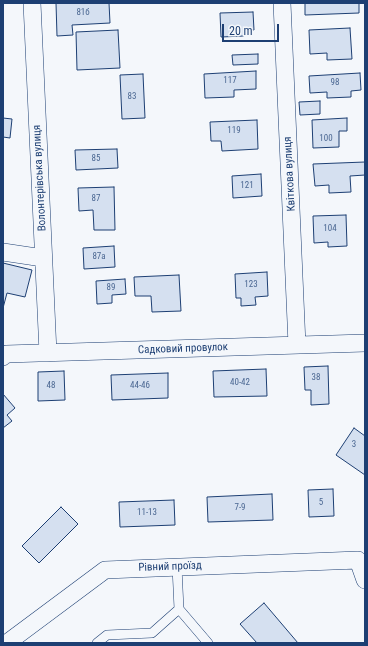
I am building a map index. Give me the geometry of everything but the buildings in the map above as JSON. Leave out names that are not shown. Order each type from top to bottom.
[{"type":"street","name":"Волонтерівська вулиця","points":[[32,3],[48,353]]},
{"type":"street","name":"Квіткова вулиця","points":[[282,3],[297,346]]},
{"type":"street","points":[[3,252],[43,258]]},
{"type":"street","name":"Садковий провулок","points":[[3,357],[6,354],[365,343]]},
{"type":"street","name":"Рівний проїзд","points":[[7,643],[105,570],[362,555],[365,580]]},
{"type":"lane","points":[[176,567],[179,609],[208,643]]},
{"type":"lane","points":[[97,643],[107,635],[152,633],[179,609]]}]
